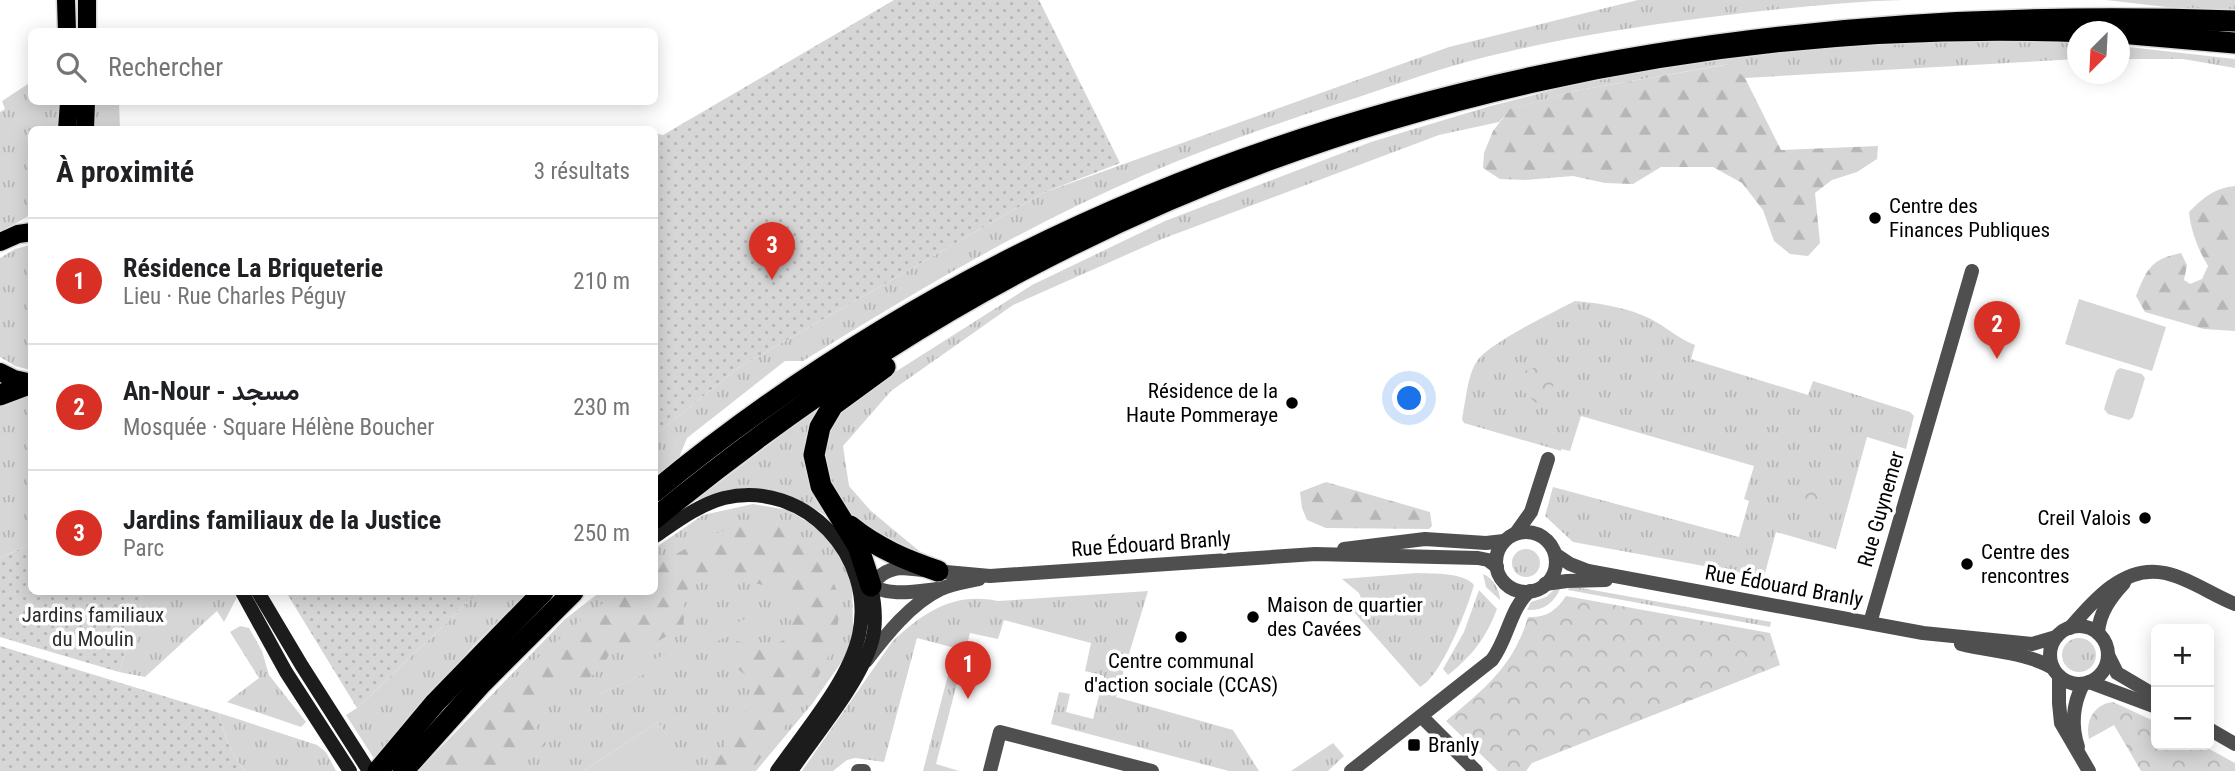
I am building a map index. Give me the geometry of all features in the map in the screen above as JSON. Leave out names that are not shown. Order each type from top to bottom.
[{"type":"highway","points":[[1724,26],[1847,13],[1971,8],[2107,10],[2235,21]]},
{"type":"highway","points":[[658,516],[800,407],[908,336],[992,287],[1098,232],[1198,188],[1276,158],[1408,114],[1535,81],[1631,61],[1792,39],[1954,30],[2067,32]]},
{"type":"highway","points":[[2130,34],[2235,43]]},
{"type":"highway","points":[[658,489],[751,415],[873,332],[1009,253],[1110,203],[1236,149],[1372,101],[1536,58],[1649,36]]},
{"type":"highway","points":[[863,589],[858,546],[821,486],[814,455],[817,436],[828,412],[840,398],[933,333],[992,287]]},
{"type":"highway","points":[[0,396],[28,385]]},
{"type":"highway","points":[[841,518],[877,546],[940,580]]},
{"type":"highway","points":[[378,771],[457,678],[540,595]]},
{"type":"highway","points":[[403,771],[481,684],[570,595]]},
{"type":"main road","points":[[66,0],[67,28]]},
{"type":"main road","points":[[87,0],[87,28]]},
{"type":"main road","points":[[67,126],[69,105]]},
{"type":"main road","points":[[85,126],[86,105]]},
{"type":"main road","points":[[0,242],[27,229]]},
{"type":"main road","points":[[0,372],[28,382]]},
{"type":"main road","points":[[658,534],[713,502],[733,497],[764,497],[806,512],[829,530],[848,554],[875,609],[874,630],[860,669],[791,771]]},
{"type":"main road","points":[[777,771],[849,665],[859,633],[863,589]]},
{"type":"main road","points":[[244,595],[286,672],[350,771]]},
{"type":"main road","points":[[260,595],[369,771]]},
{"type":"main road","points":[[535,628],[580,595]]},
{"type":"street","name":"Rue Guynemer","points":[[1870,623],[1972,271]]},
{"type":"street","points":[[1530,591],[1516,590],[1501,577],[1497,567],[1497,553],[1529,518],[1548,459]]},
{"type":"street","points":[[1538,494],[1538,524],[1543,537]]},
{"type":"street","points":[[1351,771],[1492,660],[1499,651],[1518,606],[1530,591],[1545,584],[1555,569],[1555,554],[1550,543],[1543,537],[1528,532],[1510,537]]},
{"type":"street","name":"Rue Édouard Branly","points":[[1315,554],[1425,539],[1486,542],[1510,537]]},
{"type":"street","name":"Rue Édouard Branly","points":[[863,589],[891,593],[940,580],[1315,554],[1478,558],[1488,560],[1497,567]]},
{"type":"street","name":"Rue Édouard Branly","points":[[1555,554],[1583,569],[1923,633],[1986,650],[2029,657],[2056,672]]},
{"type":"street","name":"Rue Édouard Branly","points":[[863,589],[894,568],[940,580]]},
{"type":"street","points":[[2086,765],[2061,723],[2056,672],[2051,652],[2056,638],[2070,628],[2101,593],[2134,576],[2165,573],[2235,604]]},
{"type":"street","points":[[2098,633],[2106,606],[2121,586],[2134,576]]},
{"type":"street","points":[[860,669],[906,617],[926,599],[940,580]]},
{"type":"street","name":"Rue Édouard Branly","points":[[1545,584],[1567,581],[1639,581]]},
{"type":"street","points":[[1477,673],[1487,658],[1504,618],[1510,600],[1508,585]]},
{"type":"street","points":[[2070,628],[2083,626],[2098,633],[2107,646],[2108,655],[2117,673],[2151,693]]},
{"type":"street","name":"Rue Édouard Branly","points":[[1923,633],[2032,644],[2056,638]]},
{"type":"street","points":[[2086,765],[2074,735],[2076,700],[2086,683],[2104,670],[2108,655]]},
{"type":"street","points":[[2056,672],[2072,683],[2086,683],[2151,706]]},
{"type":"street","points":[[1422,717],[1476,771]]},
{"type":"street","points":[[990,771],[1000,732],[1152,771]]},
{"type":"street","points":[[2214,732],[2235,744]]},
{"type":"street","points":[[858,771],[864,771]]},
{"type":"green space","points":[[894,0],[1039,0],[1120,163],[1043,193],[738,368],[658,433],[658,134],[663,135]]},
{"type":"green space","points":[[1638,0],[1903,0],[1828,4],[1703,18],[1543,44],[1435,71],[1216,146],[1144,175],[1056,216],[928,286],[803,361],[785,361],[687,438],[678,460],[658,477],[658,433],[738,368],[1043,193],[1449,47]]},
{"type":"green space","points":[[2106,0],[2235,0],[2235,15]]},
{"type":"green space","points":[[1933,40],[2067,41],[2067,60],[1745,78],[1729,64],[1574,91],[1511,109],[1499,122],[1439,135],[1162,239],[1013,305],[891,391],[843,446],[849,486],[871,511],[924,555],[892,544],[866,528],[834,500],[822,456],[835,414],[848,402],[1032,285],[1165,221],[1371,142],[1487,107],[1603,77],[1725,57]]},
{"type":"green space","points":[[2130,47],[2235,59],[2235,68],[2183,59],[2130,59]]},
{"type":"green space","points":[[1730,64],[1745,78],[1781,150],[1878,146],[1877,159],[1857,172],[1832,180],[1815,193],[1820,243],[1808,256],[1790,254],[1774,241],[1763,210],[1742,183],[1713,167],[1661,167],[1633,184],[1605,183],[1573,176],[1500,179],[1483,168],[1484,153],[1493,131],[1510,109],[1574,91]]},
{"type":"green space","points":[[28,84],[28,105],[60,105],[61,126],[28,126],[28,215],[0,232],[0,112],[5,109],[2,101]]},
{"type":"green space","points":[[92,105],[119,105],[120,126],[91,126]]},
{"type":"green space","points":[[2235,186],[2235,331],[2204,329],[2145,312],[2136,296],[2147,272],[2156,262],[2181,253],[2187,265],[2184,280],[2190,284],[2202,279],[2208,266],[2191,226],[2189,212],[2209,195]]},
{"type":"green space","points":[[28,246],[28,369],[15,366],[0,357],[0,258],[15,249]]},
{"type":"green space","points":[[2079,299],[2166,327],[2152,371],[2065,344]]},
{"type":"green space","points":[[1575,301],[1614,307],[1651,319],[1695,345],[1691,359],[1808,395],[1813,381],[1910,412],[1914,416],[1906,449],[1867,437],[1836,549],[1776,532],[1764,577],[1573,542],[1545,516],[1553,487],[1739,537],[1749,501],[1744,499],[1754,466],[1581,416],[1570,451],[1561,451],[1464,423],[1462,419],[1467,389],[1477,361],[1508,337]]},
{"type":"green space","points":[[1546,364],[1555,381],[1550,393],[1536,403],[1523,391],[1519,373]]},
{"type":"green space","points":[[2120,368],[2142,374],[2145,378],[2133,417],[2129,420],[2108,414],[2104,409],[2116,371]]},
{"type":"green space","points":[[28,394],[28,545],[0,558],[0,403]]},
{"type":"green space","points":[[819,407],[830,519],[794,498],[755,489],[727,491],[696,500]]},
{"type":"green space","points":[[1807,478],[1825,484],[1819,505],[1813,507],[1808,507],[1801,500]]},
{"type":"green space","points":[[1326,482],[1430,512],[1432,526],[1429,529],[1326,528],[1307,520],[1300,492]]},
{"type":"green space","points":[[753,504],[788,510],[830,540],[852,580],[853,627],[850,650],[812,704],[756,771],[685,771],[689,768],[658,722],[584,771],[418,771],[564,620],[596,595],[658,595],[658,546],[703,515]],"holes":[[[766,618],[600,694],[595,686]]]},
{"type":"green space","points":[[760,521],[777,526],[804,545],[835,585],[839,613],[835,637],[813,686],[751,771],[704,771],[712,752],[724,747],[747,709],[751,688],[748,677],[734,666],[732,649],[736,641],[766,645],[785,639],[791,635],[790,613],[784,598],[773,588],[730,576],[706,573],[693,580],[686,593],[683,631],[652,644],[611,650],[602,667],[591,677],[564,685],[544,695],[535,708],[534,716],[546,744],[538,753],[516,752],[501,767],[502,771],[426,771],[517,676],[590,612],[615,595],[658,595],[658,565],[697,542],[746,523]]},
{"type":"green space","name":"Jardins familiaux du Moulin","points":[[28,545],[28,595],[143,596],[119,672],[0,637],[0,558]]},
{"type":"green space","points":[[1526,549],[1536,553],[1540,563],[1536,573],[1526,577],[1516,573],[1512,563],[1516,553]]},
{"type":"green space","points":[[1417,573],[1456,576],[1474,585],[1460,625],[1445,656],[1437,670],[1420,687],[1353,611],[1361,598],[1359,593],[1342,579]]},
{"type":"green space","points":[[1483,574],[1495,585],[1500,600],[1486,587]]},
{"type":"green space","points":[[1569,587],[1771,622],[1770,627],[1568,590]]},
{"type":"green space","points":[[1556,588],[1560,589],[1547,605],[1527,610],[1531,602],[1546,597]]},
{"type":"green space","points":[[1479,590],[1497,609],[1477,646],[1448,675],[1443,669],[1464,632]]},
{"type":"green space","points":[[1148,591],[1116,697],[1233,730],[1259,771],[1229,771],[1051,724],[1059,692],[1070,694],[1066,712],[1093,719],[1104,676],[1085,671],[1091,643],[1004,620],[998,639],[970,633],[936,764],[959,771],[923,771],[955,648],[917,638],[884,762],[855,758],[847,760],[833,771],[802,771],[892,642],[928,613],[967,599],[998,601]]},
{"type":"green space","points":[[139,595],[237,597],[224,622],[217,611],[145,677],[119,672],[143,596]]},
{"type":"green space","points":[[288,595],[476,595],[357,708]]},
{"type":"green space","points":[[476,595],[525,595],[474,645],[375,760],[346,715],[357,708]]},
{"type":"green space","points":[[1566,596],[1770,633],[1780,665],[1532,763],[1526,771],[1498,771],[1446,721],[1496,676],[1514,650],[1528,617],[1550,612]]},
{"type":"green space","points":[[763,611],[766,619],[600,694],[594,686]]},
{"type":"green space","points":[[240,626],[249,628],[262,651],[269,675],[306,722],[301,727],[227,702],[259,678],[230,632]]},
{"type":"green space","points":[[2079,638],[2091,643],[2096,655],[2091,667],[2079,672],[2067,667],[2062,655],[2067,643]]},
{"type":"green space","name":"Jardins familiaux du Moulin","points":[[0,646],[219,713],[229,744],[245,771],[0,771]]},
{"type":"green space","points":[[2113,702],[2151,720],[2151,750],[2211,750],[2235,763],[2235,771],[2141,771],[2114,725],[2089,739],[2088,726],[2092,714],[2106,703]]},
{"type":"green space","points":[[219,713],[317,745],[326,752],[336,771],[245,771],[229,744]]},
{"type":"green space","points":[[658,722],[690,768],[685,771],[584,771]]},
{"type":"green space","points":[[1333,743],[1344,756],[1328,771],[1291,771]]},
{"type":"place","name":"Centre des Finances Publiques","points":[[1875,218]]},
{"type":"place","name":"Jardins familiaux de la Justice","points":[[772,280]]},
{"type":"place","name":"An-Nour - مسجد","points":[[1997,359]]},
{"type":"place","name":"Résidence de la Haute Pommeraye","points":[[1292,403]]},
{"type":"place","name":"Creil Valois","points":[[2145,518]]},
{"type":"place","name":"Centre des rencontres","points":[[1967,564]]},
{"type":"place","name":"Maison de quartier des Cavées","points":[[1253,617]]},
{"type":"place","name":"Centre communal d'action sociale (CCAS)","points":[[1181,637]]},
{"type":"place","name":"Résidence La Briqueterie","points":[[968,699]]},
{"type":"place","name":"Branly","points":[[1414,745]]}]
